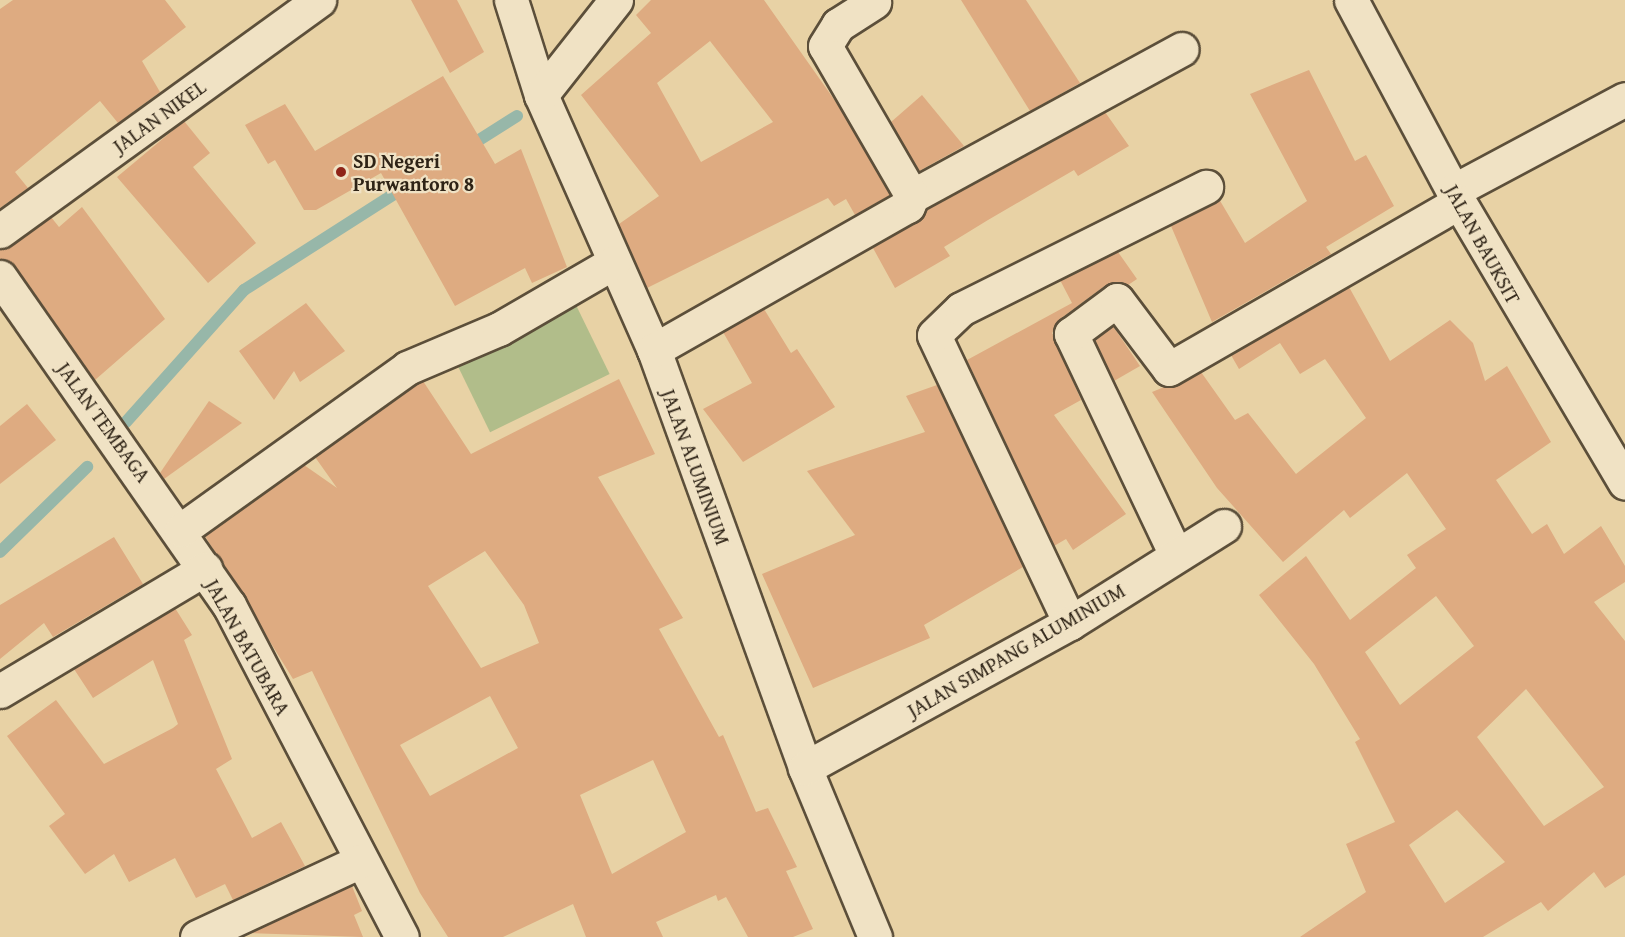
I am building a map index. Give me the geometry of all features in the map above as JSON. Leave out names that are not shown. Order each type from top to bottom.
[{"type":"street","name":"JALAN NIKEL","points":[[0,231],[319,0]]},
{"type":"street","name":"JALAN ALUMINIUM","points":[[511,0],[541,95],[613,263],[654,350],[805,768],[874,937]]},
{"type":"street","points":[[541,95],[616,0]]},
{"type":"street","name":"JALAN BAUKSIT","points":[[1351,0],[1456,196],[1625,483]]},
{"type":"street","points":[[874,2],[837,25],[825,46],[912,196]]},
{"type":"street","points":[[654,350],[900,211],[912,196],[1182,49]]},
{"type":"street","points":[[1176,555],[1071,334],[1117,300],[1169,369],[1456,196],[1625,99]]},
{"type":"street","points":[[1070,623],[934,335],[961,309],[1206,187]]},
{"type":"street","points":[[181,530],[407,368],[499,329],[613,263]]},
{"type":"street","name":"JALAN TEMBAGA","points":[[0,277],[181,530],[205,569]]},
{"type":"street","name":"JALAN SIMPANG ALUMINIUM","points":[[805,768],[1070,623],[1224,526]]},
{"type":"street","name":"JALAN BATUBARA","points":[[0,691],[205,569],[229,605],[402,937]]},
{"type":"street","points":[[197,937],[361,861]]},
{"type":"green space","points":[[575,303],[610,374],[490,432],[455,361]]},
{"type":"building","points":[[13,0],[165,0],[186,27],[142,61],[160,92],[118,123],[100,101],[15,172],[28,188],[0,208],[0,9]]},
{"type":"building","points":[[411,0],[457,0],[484,52],[450,73]]},
{"type":"building","points":[[651,0],[764,0],[838,105],[890,195],[855,215],[846,199],[834,206],[828,198],[647,288],[619,224],[659,196],[581,95],[651,33],[636,15]],"holes":[[[710,41],[773,122],[701,162],[657,83]]]},
{"type":"building","points":[[961,0],[1026,0],[1080,83],[1030,111]]},
{"type":"building","points":[[1309,70],[1355,161],[1366,155],[1394,206],[1326,247],[1331,254],[1212,322],[1171,226],[1219,199],[1245,243],[1307,201],[1250,94]]},
{"type":"building","points":[[443,76],[495,164],[521,149],[567,267],[532,283],[525,268],[455,306],[381,173],[316,210],[304,210],[275,160],[268,164],[245,125],[285,104],[315,151]]},
{"type":"building","points":[[922,95],[964,146],[919,171],[891,122]]},
{"type":"building","points":[[1105,112],[1129,146],[1078,176],[1074,170],[988,220],[944,247],[950,256],[895,288],[873,248],[917,222],[927,209]]},
{"type":"building","points":[[184,121],[210,153],[193,167],[256,243],[208,283],[117,177]]},
{"type":"building","points":[[82,207],[165,319],[95,380],[15,266],[0,259],[0,249],[51,217],[59,227]]},
{"type":"building","points":[[1118,252],[1137,279],[1128,285],[1106,285],[1060,319],[1052,333],[1081,400],[1054,415],[1126,514],[1073,550],[1066,539],[1054,546],[967,360],[1072,303],[1060,280]]},
{"type":"building","points":[[1349,287],[1390,361],[1450,320],[1473,343],[1485,381],[1507,366],[1551,442],[1496,480],[1532,534],[1547,524],[1564,554],[1601,526],[1625,566],[1625,582],[1594,602],[1625,641],[1625,875],[1605,888],[1594,872],[1548,911],[1541,902],[1483,937],[1300,937],[1366,892],[1346,844],[1395,822],[1355,742],[1360,739],[1314,664],[1259,595],[1306,556],[1350,620],[1416,568],[1407,555],[1446,529],[1407,473],[1350,518],[1344,510],[1283,562],[1217,488],[1152,392],[1201,372],[1235,420],[1248,413],[1296,474],[1366,418],[1325,359],[1300,374],[1280,343],[1239,369],[1231,355]],"holes":[[[1436,596],[1474,646],[1400,705],[1365,652]],[[1526,689],[1604,787],[1544,826],[1477,737]],[[1457,810],[1505,862],[1445,903],[1409,845]]]},
{"type":"building","points":[[306,303],[345,351],[300,382],[294,371],[274,400],[239,351]]},
{"type":"building","points":[[764,309],[791,353],[797,349],[835,407],[743,462],[703,409],[752,383],[723,332]]},
{"type":"building","points":[[1113,326],[1140,366],[1114,381],[1095,340]]},
{"type":"building","points":[[619,379],[655,454],[598,477],[683,618],[659,629],[719,737],[723,735],[756,812],[768,808],[797,867],[786,871],[813,929],[793,937],[748,937],[726,897],[718,901],[716,895],[656,922],[663,937],[586,937],[573,904],[503,937],[448,937],[420,893],[312,671],[293,679],[205,536],[304,465],[337,488],[315,457],[423,381],[471,454]],"holes":[[[485,551],[524,605],[539,643],[481,668],[428,586]],[[490,696],[518,748],[430,796],[400,745]],[[653,760],[686,832],[612,874],[580,795]]]},
{"type":"building","points":[[937,385],[1023,567],[924,625],[930,638],[813,688],[762,574],[855,535],[807,471],[925,432],[906,396]]},
{"type":"building","points":[[209,401],[242,423],[164,479],[160,473]]},
{"type":"building","points":[[27,404],[56,440],[0,484],[0,426]]},
{"type":"building","points":[[114,537],[143,584],[53,637],[44,623],[0,659],[0,605]]},
{"type":"building","points":[[175,608],[192,635],[184,640],[232,759],[216,769],[252,838],[281,822],[305,866],[233,900],[225,884],[196,898],[175,858],[129,882],[114,854],[85,874],[49,826],[65,814],[7,736],[56,700],[104,764],[173,728],[178,724],[153,660],[93,698],[74,669]]},
{"type":"building","points":[[352,886],[362,911],[354,915],[363,937],[249,933]]},
{"type":"waterway","points":[[468,147],[517,116]]},
{"type":"waterway","points":[[126,422],[244,290],[405,187]]},
{"type":"waterway","points":[[0,552],[87,467]]},
{"type":"place","name":"SD Negeri Purwantoro 8","points":[[341,172]]}]
